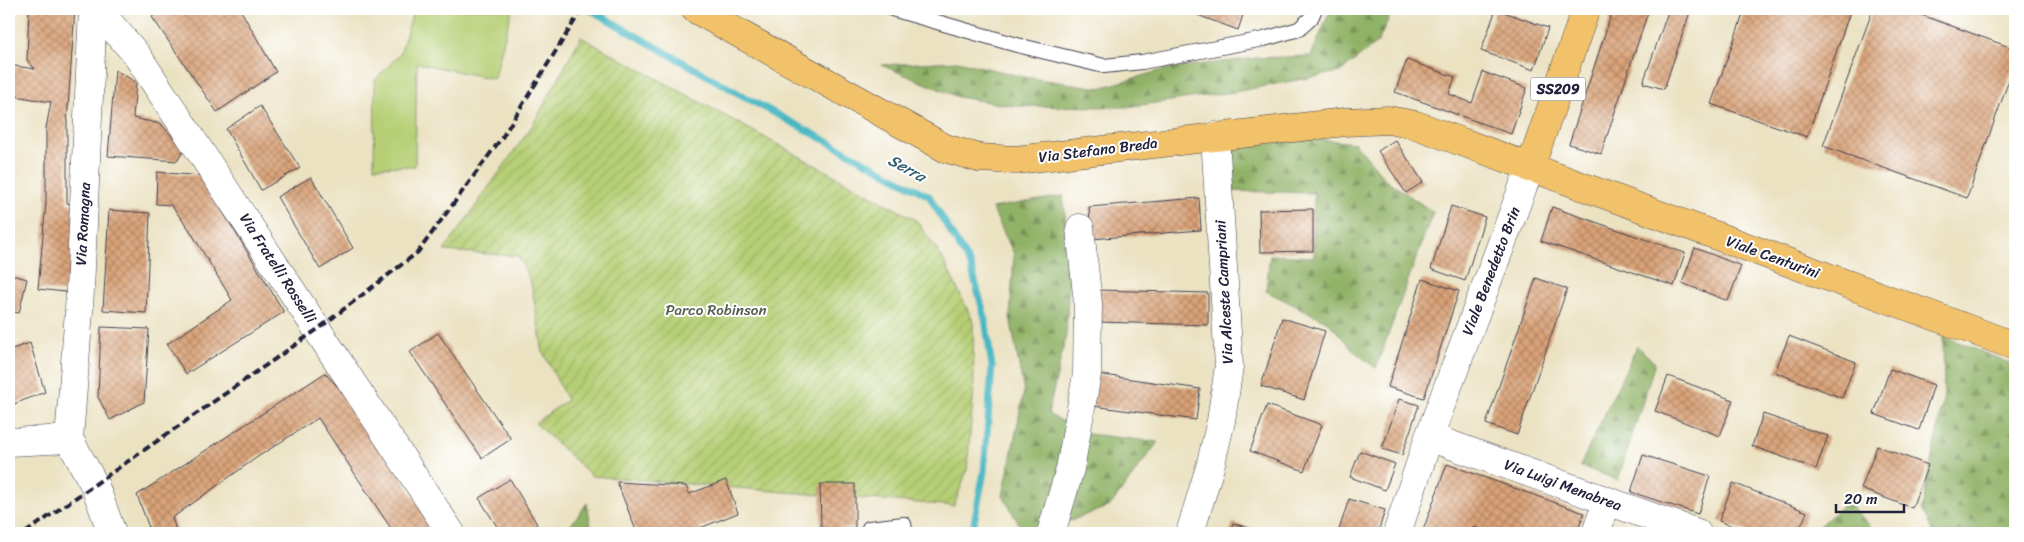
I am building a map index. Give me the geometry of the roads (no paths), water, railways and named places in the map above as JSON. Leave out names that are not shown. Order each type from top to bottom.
[{"type":"main road","name":"Via Stefano Breda","points":[[695,9],[945,148],[979,158],[1016,160],[1361,120],[1388,120],[1416,125],[1530,168]]},
{"type":"main road","name":"Viale Benedetto Brin","points":[[1530,168],[1586,9]]},
{"type":"main road","name":"Viale Centurini","points":[[1530,168],[2015,346]]},
{"type":"street","name":"Via Romagna","points":[[69,439],[79,311],[93,9]]},
{"type":"street","name":"Via Fratelli Rosselli","points":[[97,9],[136,54],[451,533]]},
{"type":"street","name":"Via Alceste Campriani","points":[[1190,533],[1210,467],[1221,421],[1228,366],[1215,136]]},
{"type":"street","name":"Viale Benedetto Brin","points":[[1397,533],[1429,437],[1530,168]]},
{"type":"street","points":[[1051,533],[1070,469],[1087,374],[1088,304],[1080,228]]},
{"type":"street","name":"Via Luigi Menabrea","points":[[1429,437],[1697,533]]},
{"type":"street","points":[[9,442],[69,439],[95,486],[110,532]]},
{"type":"street","points":[[1596,533],[1607,501]]},
{"type":"lane","points":[[892,9],[1017,45],[1104,66],[1142,62],[1264,39],[1298,29],[1311,18],[1315,9]]},
{"type":"lane","points":[[867,533],[869,528],[904,524],[906,533]]},
{"type":"waterway","name":"Serra","points":[[589,9],[752,101],[929,196],[971,266],[985,318],[992,367],[984,472],[972,533]]},
{"type":"railway","points":[[25,533],[318,329],[418,252],[503,136],[582,9]]},
{"type":"park label","name":"Parco Robinson","points":[[716,310]]}]
